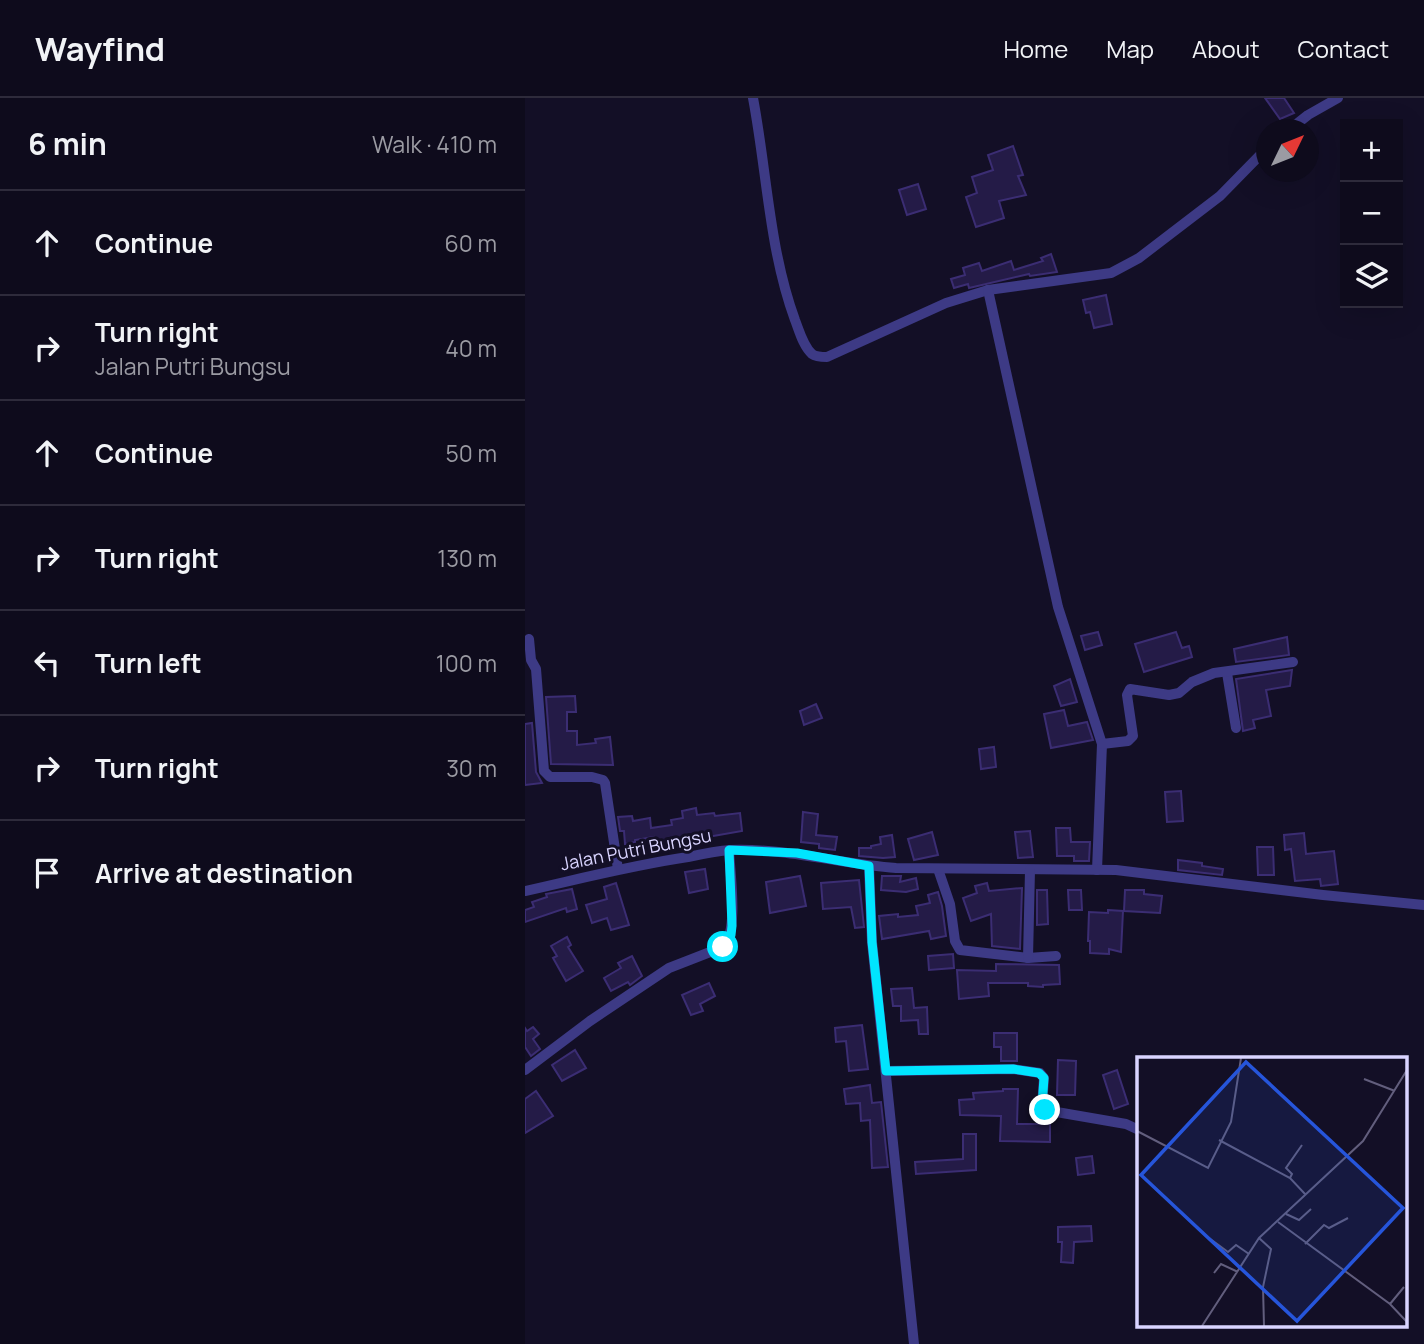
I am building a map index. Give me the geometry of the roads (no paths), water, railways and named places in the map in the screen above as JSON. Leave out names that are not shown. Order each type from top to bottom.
[{"type":"street","points":[[753,98],[784,290],[812,354],[827,357],[946,303],[988,290],[1111,272],[1139,258],[1220,196],[1256,159]]},
{"type":"street","points":[[1303,119],[1338,98]]},
{"type":"street","points":[[988,290],[1058,607],[1102,744],[1097,870]]},
{"type":"street","points":[[529,639],[531,660],[536,668],[544,771],[550,777],[603,779],[618,869]]},
{"type":"street","points":[[1102,744],[1128,741],[1133,736],[1127,695],[1130,689],[1169,695],[1179,693],[1203,677],[1293,662]]},
{"type":"street","points":[[1227,673],[1235,727]]},
{"type":"street","points":[[525,1070],[669,968],[723,947],[728,942],[732,926],[729,850]]},
{"type":"street","name":"Jalan Putri Bungsu","points":[[525,891],[618,869],[729,850],[797,853],[869,866],[1116,870],[1424,905]]},
{"type":"street","points":[[869,866],[872,942],[914,1344]]},
{"type":"street","points":[[938,869],[950,904],[955,941],[960,950],[1028,958],[1056,956]]},
{"type":"street","points":[[1028,958],[1030,870]]},
{"type":"street","points":[[886,1071],[1013,1069],[1039,1073],[1044,1078],[1042,1106],[1045,1110],[1126,1124],[1137,1129]]}]
